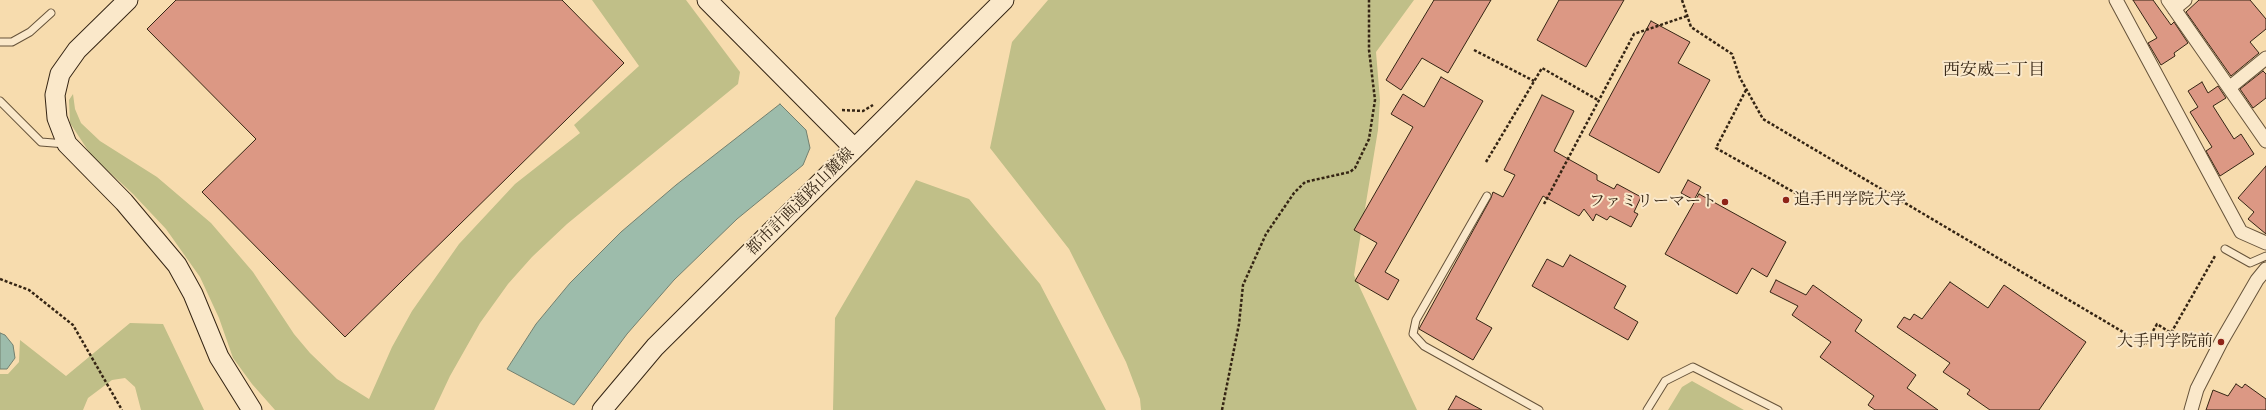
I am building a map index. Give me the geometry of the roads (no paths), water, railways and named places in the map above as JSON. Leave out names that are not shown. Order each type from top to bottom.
[{"type":"street","points":[[128,0],[77,50],[60,74],[55,95],[57,118],[67,144],[124,202],[177,265],[193,294],[219,357],[252,410]]},
{"type":"street","points":[[707,0],[854,148]]},
{"type":"street","name":"都市計画道路山麓線","points":[[602,410],[655,347],[780,225],[854,148],[1004,0]]},
{"type":"street","points":[[2116,0],[2241,232],[2266,243]]},
{"type":"street","points":[[2186,0],[2171,5],[2266,141]]},
{"type":"street","points":[[2230,88],[2266,58]]},
{"type":"street","points":[[2191,410],[2197,390],[2221,342],[2257,280],[2266,269]]},
{"type":"lane","points":[[0,42],[12,42],[30,32],[51,13]]},
{"type":"lane","points":[[0,101],[41,142],[67,144]]},
{"type":"lane","points":[[1486,196],[1416,320],[1413,334],[1424,346],[1539,410]]},
{"type":"lane","points":[[2225,249],[2250,263],[2266,256]]},
{"type":"lane","points":[[1648,410],[1665,381],[1693,367],[1778,410]]},
{"type":"place","name":"追手門学院大学","points":[[1786,200]]},
{"type":"place","name":"ファミリーマート","points":[[1725,202]]},
{"type":"place","name":"大手門学院前","points":[[2221,342]]},
{"type":"district","name":"西安威二丁目","points":[[1994,71]]}]
